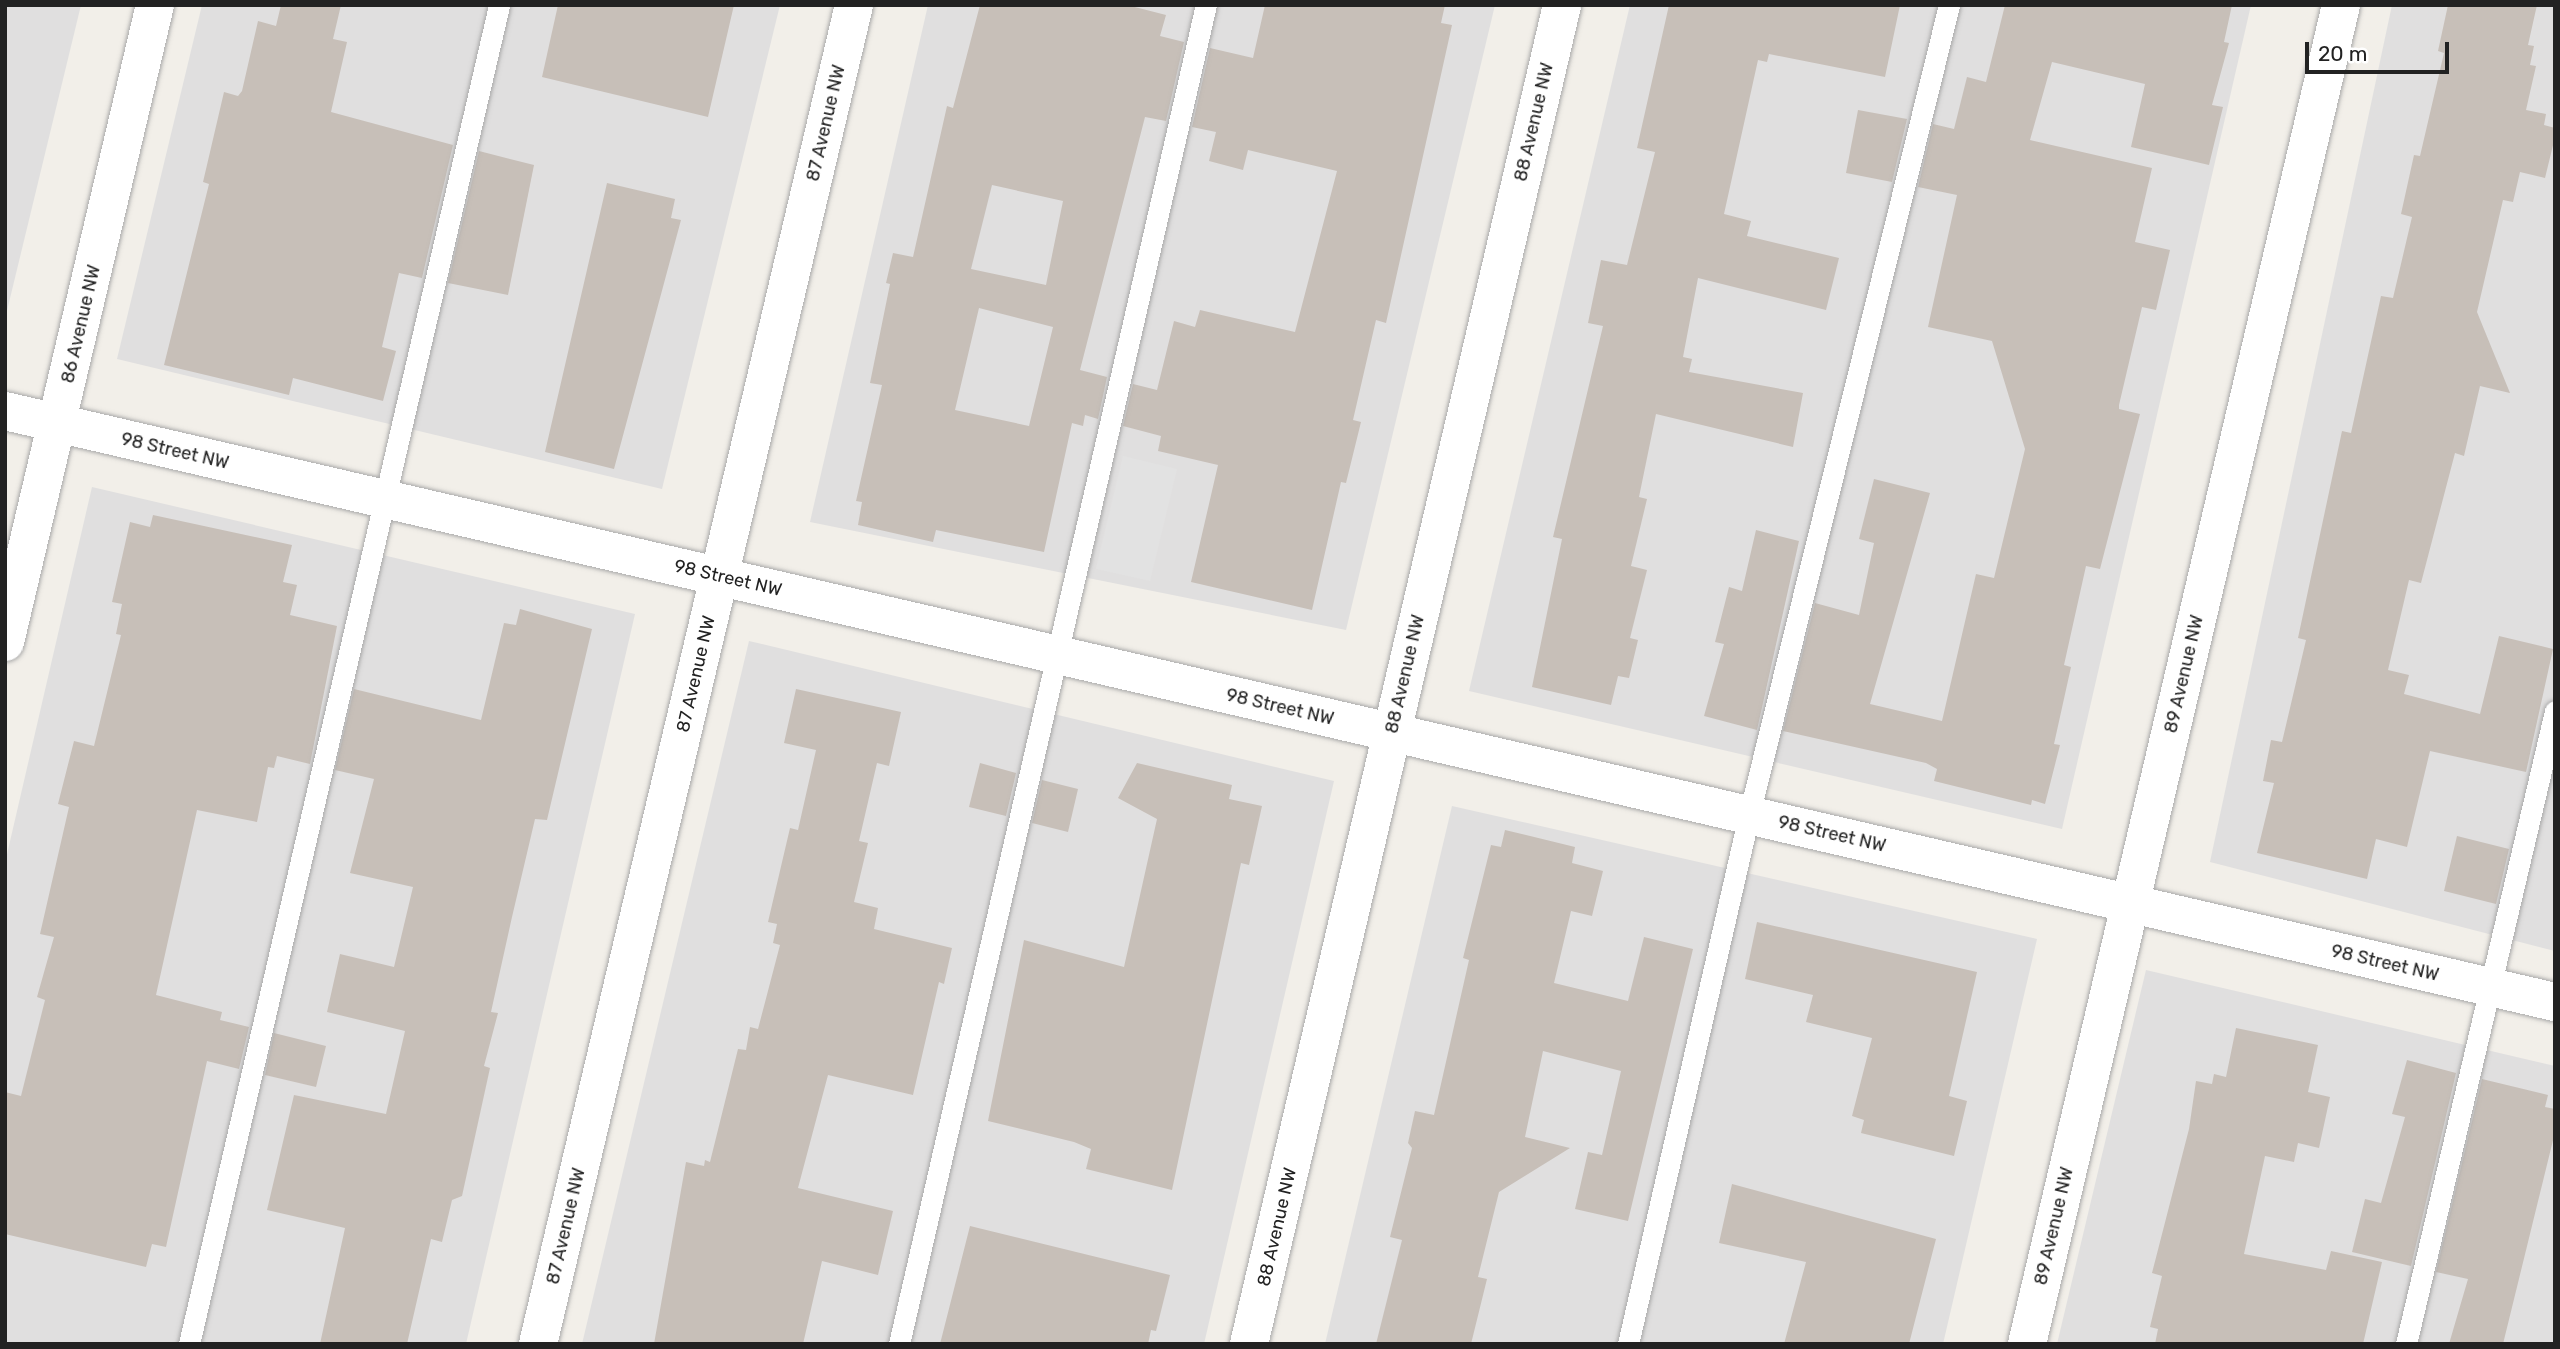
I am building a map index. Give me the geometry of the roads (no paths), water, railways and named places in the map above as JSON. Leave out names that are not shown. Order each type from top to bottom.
[{"type":"street","name":"86 Avenue NW","points":[[5,642],[155,5]]},
{"type":"street","name":"87 Avenue NW","points":[[538,1344],[854,5]]},
{"type":"street","name":"88 Avenue NW","points":[[1250,1344],[1562,5]]},
{"type":"street","name":"89 Avenue NW","points":[[2026,1344],[2341,5]]},
{"type":"street","name":"98 Street NW","points":[[5,411],[2555,1002]]},
{"type":"lane","points":[[189,1344],[499,5]]},
{"type":"lane","points":[[899,1344],[1206,5]]},
{"type":"lane","points":[[1628,1344],[1749,815],[1949,5]]},
{"type":"lane","points":[[2406,1344],[2555,711]]}]
